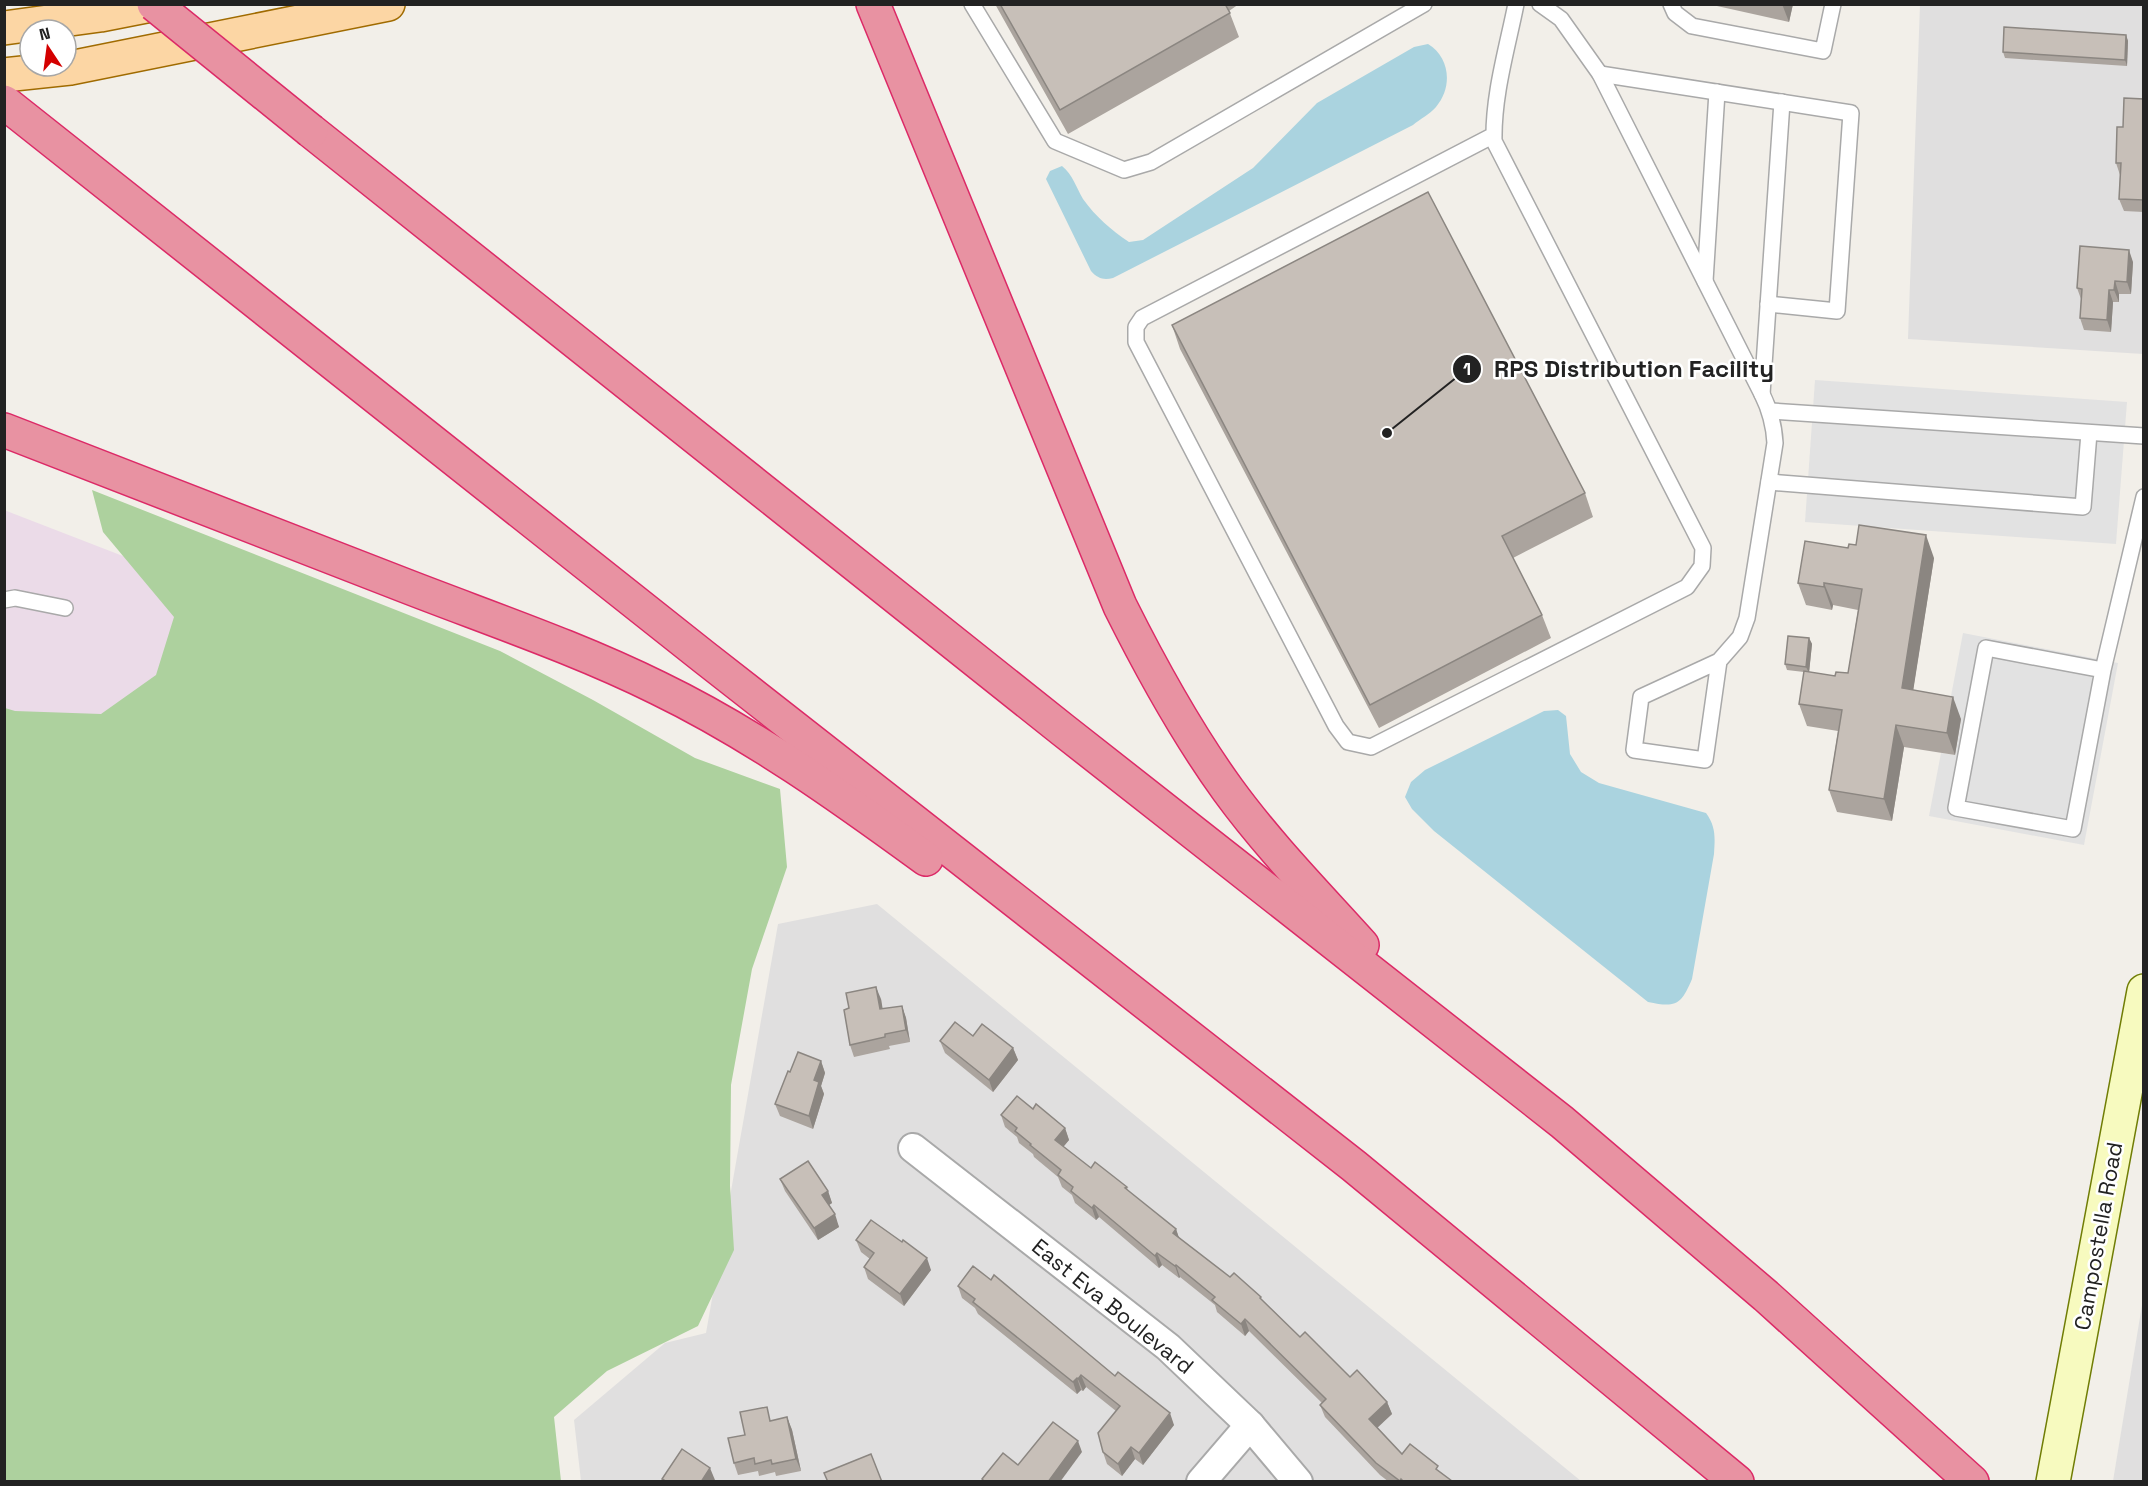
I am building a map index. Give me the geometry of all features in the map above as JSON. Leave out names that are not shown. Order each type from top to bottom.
[{"type":"highway","points":[[155,4],[1062,730],[1562,1122],[1766,1296],[1972,1482]]},
{"type":"highway","points":[[876,9],[1120,606],[1151,668],[1229,791],[1285,860],[1424,1012]]},
{"type":"highway","points":[[4,102],[704,657],[1354,1166],[1737,1482]]},
{"type":"highway","points":[[4,430],[503,622],[660,688],[791,764],[1354,1166]]},
{"type":"main road","points":[[4,28],[100,15],[155,4]]},
{"type":"main road","points":[[4,75],[70,68],[388,4]]},
{"type":"main road","name":"Campostella Road","points":[[2053,1482],[2144,990]]},
{"type":"street","name":"East Eva Boulevard","points":[[913,1148],[1168,1347],[1250,1425],[1299,1482]]},
{"type":"street","points":[[1201,1482],[1250,1425]]},
{"type":"lane","points":[[972,4],[1055,141],[1124,170],[1151,162],[1424,4]]},
{"type":"lane","points":[[1494,135],[1142,318],[1136,327],[1136,342],[1336,726],[1348,742],[1371,747],[1687,587],[1702,566],[1703,548],[1494,141],[1494,135],[1493,121],[1496,102],[1516,4]]},
{"type":"lane","points":[[1540,4],[1561,20],[1600,74],[1771,411],[1775,443],[1747,618],[1740,637],[1719,661],[1641,697],[1634,750],[1705,760],[1719,661]]},
{"type":"lane","points":[[1671,4],[1675,13],[1692,26],[1823,51],[1833,4]]},
{"type":"lane","points":[[1600,74],[1851,113],[1837,311],[1768,304]]},
{"type":"lane","points":[[1705,281],[1717,92]]},
{"type":"lane","points":[[1762,394],[1782,102]]},
{"type":"lane","points":[[1771,411],[2144,436]]},
{"type":"lane","points":[[1769,482],[2083,507],[2089,433]]},
{"type":"lane","points":[[2103,670],[1986,648],[1956,808],[2073,829],[2103,670],[2144,497]]},
{"type":"lane","points":[[4,600],[15,598],[66,608]]},
{"type":"shaded area","points":[[1920,5],[2143,5],[2143,354],[1908,339]]},
{"type":"shaded area","points":[[1815,380],[2127,402],[2116,544],[1805,522]]},
{"type":"shaded area","points":[[4,510],[550,721],[5,730]]},
{"type":"shaded area","points":[[1963,633],[2118,663],[2084,845],[1929,816],[1941,753],[1955,755],[1961,719],[1947,717]]},
{"type":"shaded area","points":[[877,904],[1581,1481],[581,1481],[574,1420],[665,1343],[706,1333],[778,924]]},
{"type":"shaded area","points":[[2143,1299],[2143,1481],[2113,1481]]},
{"type":"green space","points":[[92,490],[500,651],[695,758],[780,789],[787,867],[752,969],[731,1085],[730,1186],[734,1250],[698,1326],[607,1371],[554,1417],[561,1481],[5,1481],[5,708],[15,711],[101,714],[156,675],[174,617],[103,532]]},
{"type":"water","points":[[1428,44],[1445,64],[1447,82],[1436,107],[1413,125],[1113,278],[1101,278],[1091,271],[1046,179],[1050,171],[1062,166],[1072,177],[1083,199],[1104,223],[1129,242],[1143,240],[1253,168],[1317,103],[1414,47]]},
{"type":"water","points":[[1558,710],[1566,716],[1570,754],[1581,772],[1599,783],[1706,813],[1712,823],[1715,837],[1714,854],[1692,979],[1681,999],[1671,1004],[1648,1002],[1434,831],[1412,809],[1405,797],[1411,782],[1425,770],[1544,711]]},
{"type":"building","points":[[1000,4],[1225,4],[1230,13],[1060,110]]},
{"type":"building","points":[[2004,27],[2126,35],[2125,60],[2003,52]]},
{"type":"building","points":[[2124,98],[2144,99],[2144,200],[2119,199],[2121,163],[2116,163],[2117,127],[2123,127]]},
{"type":"building","points":[[1428,192],[1585,493],[1502,536],[1542,615],[1370,705],[1172,325]]},
{"type":"building","points":[[2080,246],[2129,250],[2127,282],[2115,281],[2114,290],[2109,290],[2107,320],[2080,318],[2082,289],[2077,288]]},
{"type":"building","points":[[1859,525],[1926,535],[1902,688],[1953,697],[1947,733],[1896,725],[1884,799],[1829,790],[1842,710],[1799,704],[1804,671],[1835,676],[1836,672],[1848,673],[1862,589],[1824,583],[1824,587],[1798,583],[1805,541],[1848,548],[1849,544],[1856,545]]},
{"type":"building","points":[[1788,636],[1809,638],[1806,667],[1785,664]]},
{"type":"building","points":[[876,987],[880,1009],[902,1006],[906,1030],[850,1045],[844,1010],[849,1008],[846,993]]},
{"type":"building","points":[[955,1022],[973,1036],[982,1024],[1013,1048],[989,1080],[940,1041]]},
{"type":"building","points":[[798,1052],[821,1061],[814,1080],[819,1082],[809,1116],[775,1104]]},
{"type":"building","points":[[1017,1096],[1033,1109],[1036,1104],[1065,1128],[1055,1140],[1091,1168],[1095,1162],[1127,1187],[1125,1188],[1176,1229],[1173,1233],[1230,1277],[1234,1273],[1300,1337],[1305,1332],[1350,1377],[1357,1370],[1387,1402],[1369,1419],[1402,1454],[1410,1444],[1438,1466],[1436,1469],[1452,1481],[1404,1482],[1376,1463],[1320,1405],[1326,1399],[1245,1319],[1241,1324],[1212,1300],[1215,1297],[1176,1265],[1157,1253],[1155,1256],[1094,1205],[1092,1208],[1071,1191],[1073,1187],[1058,1175],[1061,1170],[1030,1145],[1015,1131],[1017,1128],[1001,1115]]},
{"type":"building","points":[[808,1161],[828,1191],[822,1195],[835,1214],[814,1228],[780,1179]]},
{"type":"building","points":[[871,1220],[927,1258],[900,1294],[864,1267],[874,1253],[856,1240]]},
{"type":"building","points":[[973,1266],[991,1280],[994,1275],[1115,1376],[1118,1372],[1170,1413],[1139,1453],[1131,1447],[1118,1464],[1103,1452],[1098,1433],[1120,1406],[1081,1375],[1073,1382],[973,1302],[975,1299],[958,1286]]},
{"type":"building","points":[[767,1407],[770,1421],[787,1417],[796,1459],[772,1464],[771,1460],[755,1464],[754,1458],[734,1463],[728,1438],[745,1435],[740,1412]]},
{"type":"building","points":[[1053,1422],[1078,1441],[1048,1482],[985,1482],[982,1479],[1003,1453],[1018,1465]]},
{"type":"building","points":[[682,1449],[710,1468],[701,1482],[663,1482],[662,1479]]},
{"type":"building","points":[[871,1454],[882,1482],[828,1482],[824,1473]]},
{"type":"place","name":"RPS Distribution Facility","points":[[1387,433]]}]
